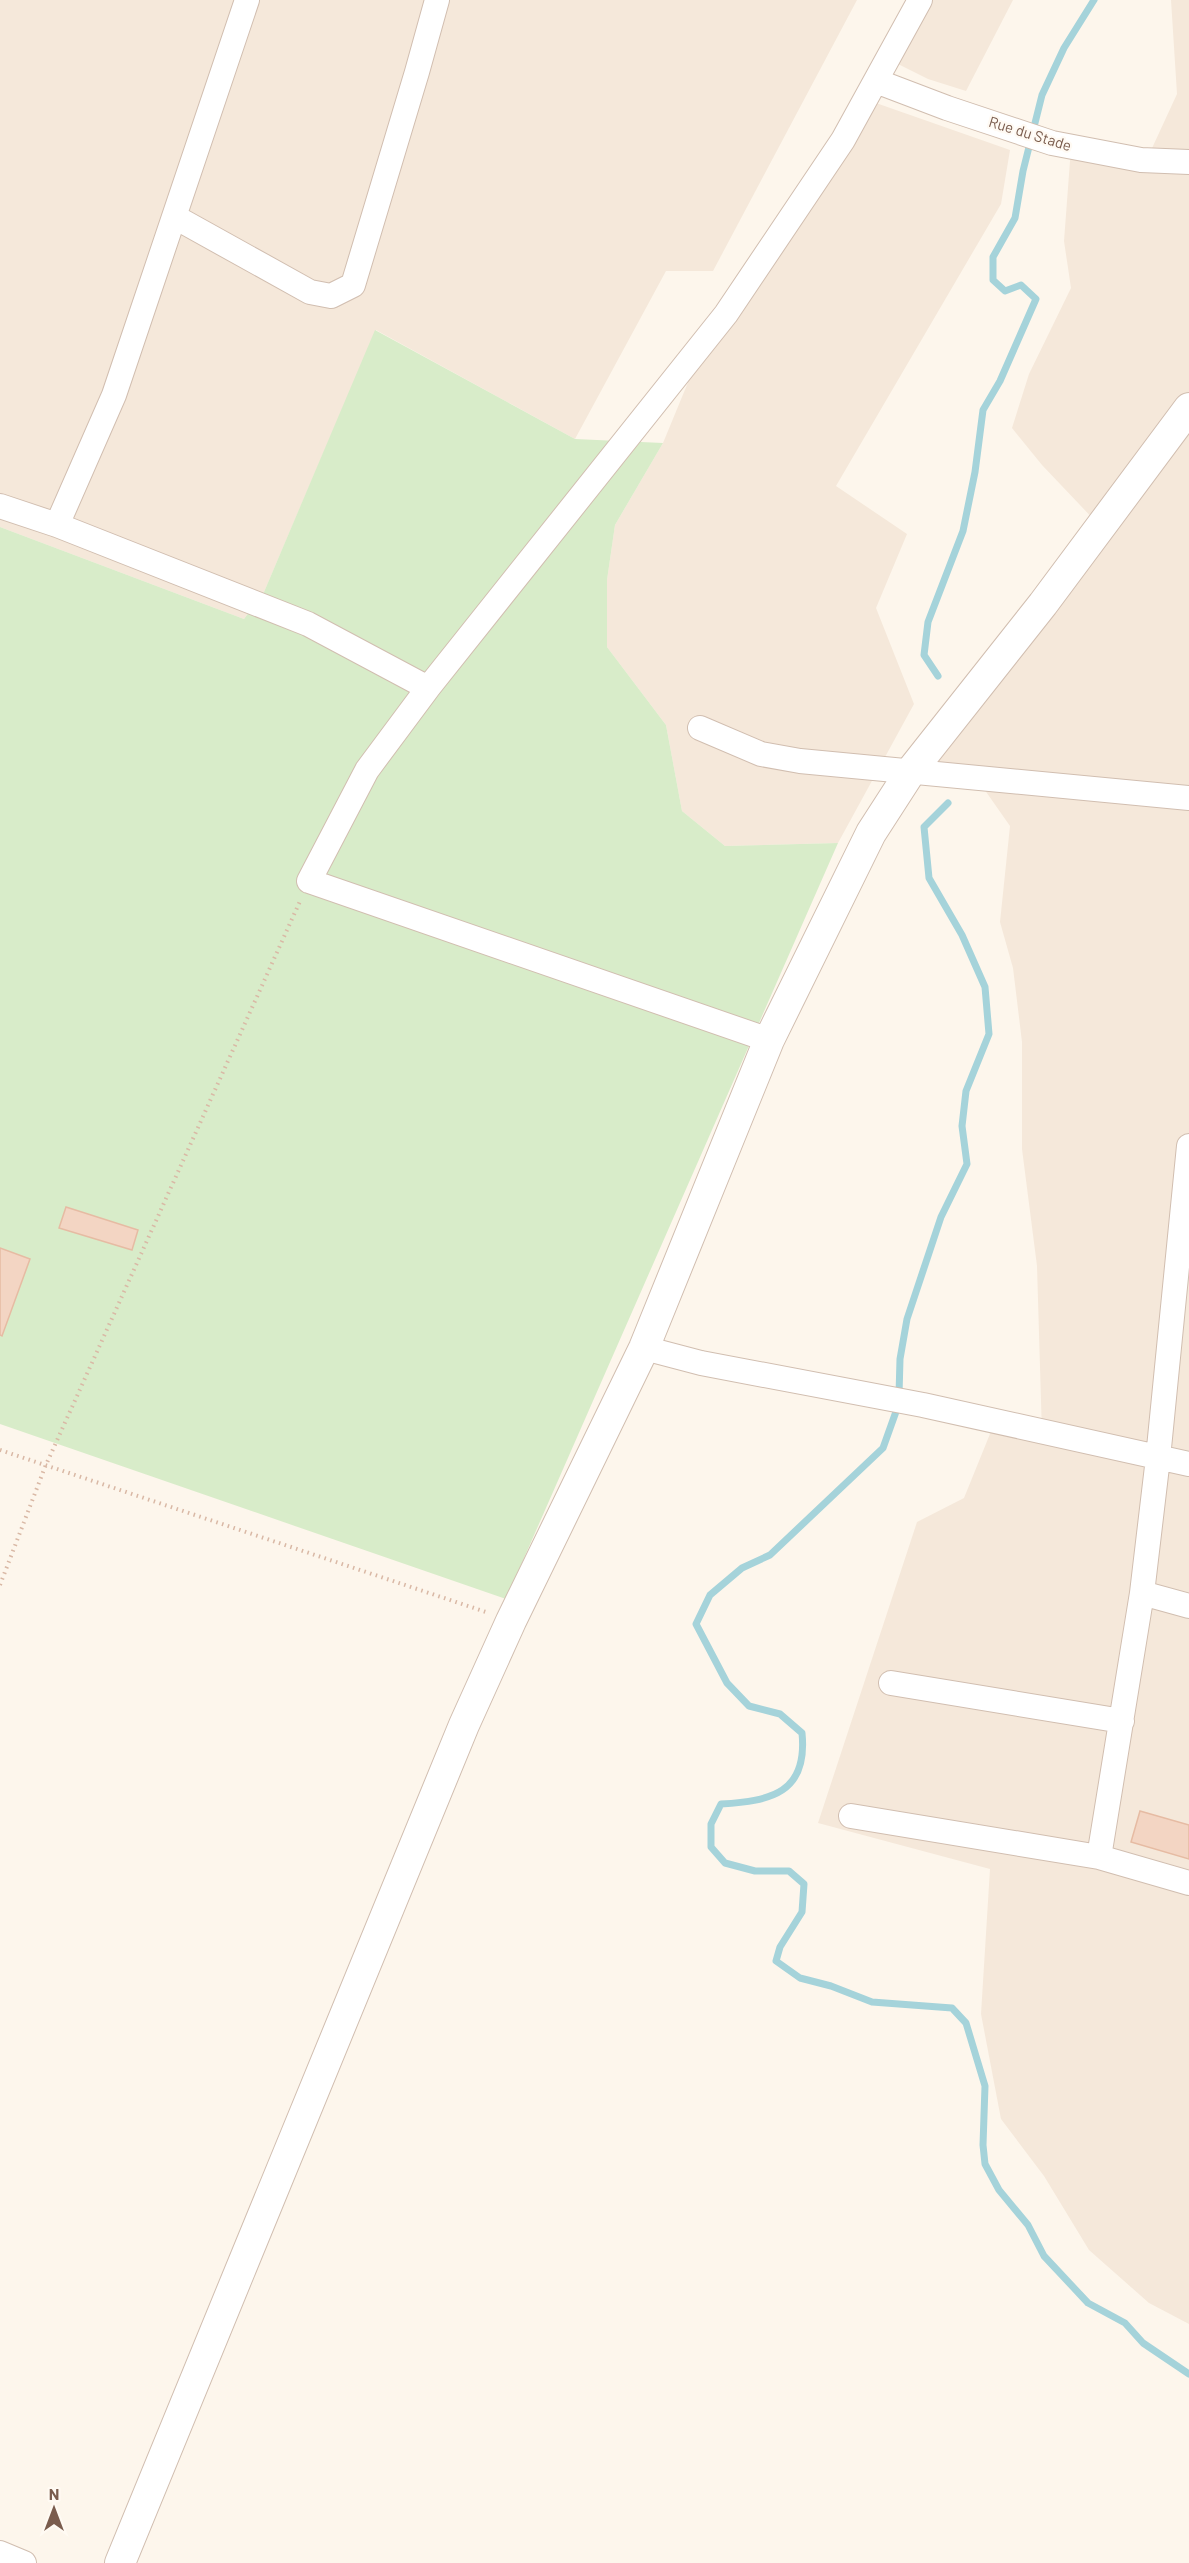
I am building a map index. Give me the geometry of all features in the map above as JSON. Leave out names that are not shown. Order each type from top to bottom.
[{"type":"street","points":[[57,525],[114,395],[247,0]]},
{"type":"street","points":[[175,217],[310,292],[331,296],[353,285],[417,72],[436,0]]},
{"type":"street","points":[[769,1040],[309,881],[367,770],[428,688],[726,314],[843,140],[920,0]]},
{"type":"street","name":"Rue du Stade","points":[[876,81],[1069,147],[1141,160],[1189,162]]},
{"type":"street","points":[[120,2563],[464,1725],[644,1348],[769,1040],[871,833],[911,771],[1050,595],[1189,408]]},
{"type":"street","points":[[0,506],[57,525],[308,624],[428,688]]},
{"type":"street","points":[[700,728],[760,754],[800,761],[1189,798]]},
{"type":"street","points":[[1099,1857],[1142,1593],[1189,1146]]},
{"type":"street","points":[[644,1348],[701,1363],[923,1405],[1189,1464]]},
{"type":"street","points":[[1142,1593],[1189,1606]]},
{"type":"street","points":[[891,1683],[1122,1721]]},
{"type":"street","points":[[851,1816],[1099,1857],[1189,1883]]},
{"type":"street","points":[[0,2553],[24,2563]]},
{"type":"path","points":[[0,1585],[45,1467],[309,881]]},
{"type":"path","points":[[0,1450],[45,1467],[512,1621]]},
{"type":"shaded area","points":[[0,0],[857,0],[713,271],[666,271],[575,439],[376,330],[264,592],[244,619],[0,527]]},
{"type":"shaded area","points":[[933,0],[1013,0],[966,91],[928,79],[896,63]]},
{"type":"shaded area","points":[[1171,0],[1189,0],[1189,2324],[1149,2303],[1089,2250],[1044,2176],[1001,2119],[981,2014],[990,1869],[818,1823],[917,1522],[964,1498],[994,1424],[1042,1434],[1037,1266],[1022,1149],[1022,1042],[1013,968],[1000,922],[1010,826],[975,776],[913,769],[1099,525],[1042,465],[1012,428],[1029,374],[1071,288],[1064,241],[1071,148],[1147,159],[1177,94]]},
{"type":"shaded area","points":[[876,103],[1010,150],[1001,204],[836,486],[907,534],[876,608],[914,704],[838,843],[725,846],[682,811],[666,725],[607,647],[607,580],[615,525],[663,443],[689,380]]},
{"type":"green space","points":[[375,330],[575,439],[663,443],[615,525],[607,580],[607,647],[666,725],[682,811],[725,846],[838,843],[506,1599],[0,1424],[0,527],[244,619],[264,592]]},
{"type":"building","points":[[66,1207],[138,1230],[132,1250],[59,1228]]},
{"type":"building","points":[[0,1248],[30,1259],[2,1336],[0,1335]]},
{"type":"building","points":[[1140,1811],[1189,1825],[1189,1859],[1131,1842]]},
{"type":"waterway","points":[[938,676],[924,655],[928,622],[963,531],[975,472],[983,410],[1000,381],[1036,299],[1021,285],[1005,291],[993,280],[993,257],[1015,218],[1023,171],[1042,95],[1064,48],[1094,0]]},
{"type":"waterway","points":[[899,1395],[900,1359],[907,1319],[941,1217],[967,1164],[962,1126],[966,1091],[989,1034],[985,987],[962,935],[929,878],[924,827],[948,803]]},
{"type":"waterway","points":[[898,1406],[883,1448],[770,1555],[742,1568],[710,1595],[696,1624],[727,1683],[749,1706],[780,1714],[802,1733],[799,1769],[792,1781],[782,1790],[770,1796],[739,1803],[721,1804],[711,1824],[711,1847],[725,1863],[755,1871],[789,1871],[804,1884],[802,1912],[780,1947],[776,1961],[800,1978],[831,1986],[872,2002],[952,2008],[966,2023],[985,2086],[983,2145],[985,2164],[999,2190],[1028,2225],[1044,2256],[1088,2303],[1125,2323],[1143,2343],[1189,2374]]}]
